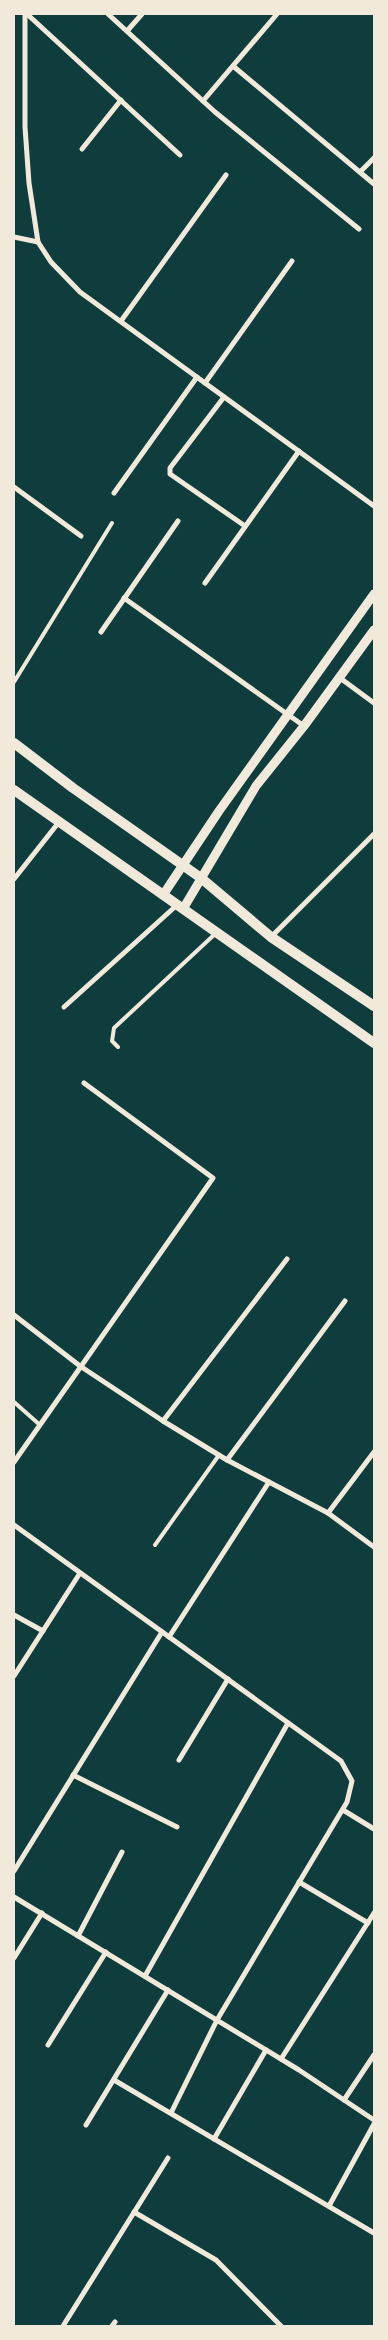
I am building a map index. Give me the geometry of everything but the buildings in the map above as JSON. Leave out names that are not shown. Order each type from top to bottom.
[{"type":"main road","points":[[14,743],[72,788],[201,878],[271,937],[374,1006]]},
{"type":"main road","points":[[14,790],[374,1043]]},
{"type":"street","points":[[26,14],[180,155]]},
{"type":"street","points":[[26,14],[25,127],[29,183],[38,242],[51,262],[80,292],[374,506]]},
{"type":"street","points":[[108,14],[203,101],[359,229]]},
{"type":"street","points":[[127,31],[142,14]]},
{"type":"street","points":[[203,101],[277,14]]},
{"type":"street","points":[[233,66],[374,184]]},
{"type":"street","points":[[82,149],[121,100]]},
{"type":"street","points":[[360,172],[374,158]]},
{"type":"street","points":[[121,321],[226,175]]},
{"type":"street","points":[[14,237],[38,242]]},
{"type":"street","points":[[205,383],[292,261]]},
{"type":"street","points":[[114,493],[197,377]]},
{"type":"street","points":[[224,396],[170,468],[170,474],[245,526]]},
{"type":"street","points":[[205,583],[299,451]]},
{"type":"street","points":[[14,487],[81,536]]},
{"type":"street","points":[[101,632],[178,521]]},
{"type":"street","points":[[164,895],[219,811],[374,594]]},
{"type":"street","points":[[124,598],[304,726]]},
{"type":"street","points":[[64,1007],[180,907],[201,878],[256,786],[304,726],[374,630]]},
{"type":"street","points":[[340,678],[374,703]]},
{"type":"street","points":[[14,879],[60,822]]},
{"type":"street","points":[[271,937],[374,834]]},
{"type":"street","points":[[14,1462],[213,1178],[84,1083]]},
{"type":"street","points":[[162,1421],[287,1259]]},
{"type":"street","points":[[228,1460],[344,1300]]},
{"type":"street","points":[[14,1315],[80,1366],[162,1421],[228,1460],[328,1513],[374,1547]]},
{"type":"street","points":[[328,1513],[374,1452]]},
{"type":"street","points":[[169,1637],[269,1482]]},
{"type":"street","points":[[14,1525],[341,1761],[352,1782],[343,1810],[217,2020],[171,2113]]},
{"type":"street","points":[[14,1676],[80,1573]]},
{"type":"street","points":[[14,1615],[43,1631]]},
{"type":"street","points":[[14,1871],[162,1632]]},
{"type":"street","points":[[179,1760],[228,1680]]},
{"type":"street","points":[[145,1976],[288,1723]]},
{"type":"street","points":[[73,1775],[177,1827]]},
{"type":"street","points":[[343,1810],[374,1829]]},
{"type":"street","points":[[78,1936],[122,1852]]},
{"type":"street","points":[[300,1882],[368,1923]]},
{"type":"street","points":[[14,1897],[281,2059],[374,2120]]},
{"type":"street","points":[[14,1958],[42,1913]]},
{"type":"street","points":[[281,2059],[374,1913]]},
{"type":"street","points":[[48,2045],[106,1952]]},
{"type":"street","points":[[86,2125],[168,1990]]},
{"type":"street","points":[[214,2139],[266,2050]]},
{"type":"street","points":[[344,2100],[374,2054]]},
{"type":"street","points":[[114,2080],[374,2232]]},
{"type":"street","points":[[329,2206],[374,2124]]},
{"type":"street","points":[[63,2326],[168,2158]]},
{"type":"street","points":[[134,2212],[216,2260],[281,2326]]},
{"type":"lane","points":[[14,682],[112,523]]},
{"type":"lane","points":[[118,1047],[112,1041],[114,1028],[216,932]]},
{"type":"lane","points":[[14,1402],[40,1424]]},
{"type":"lane","points":[[154,1545],[219,1455]]}]
